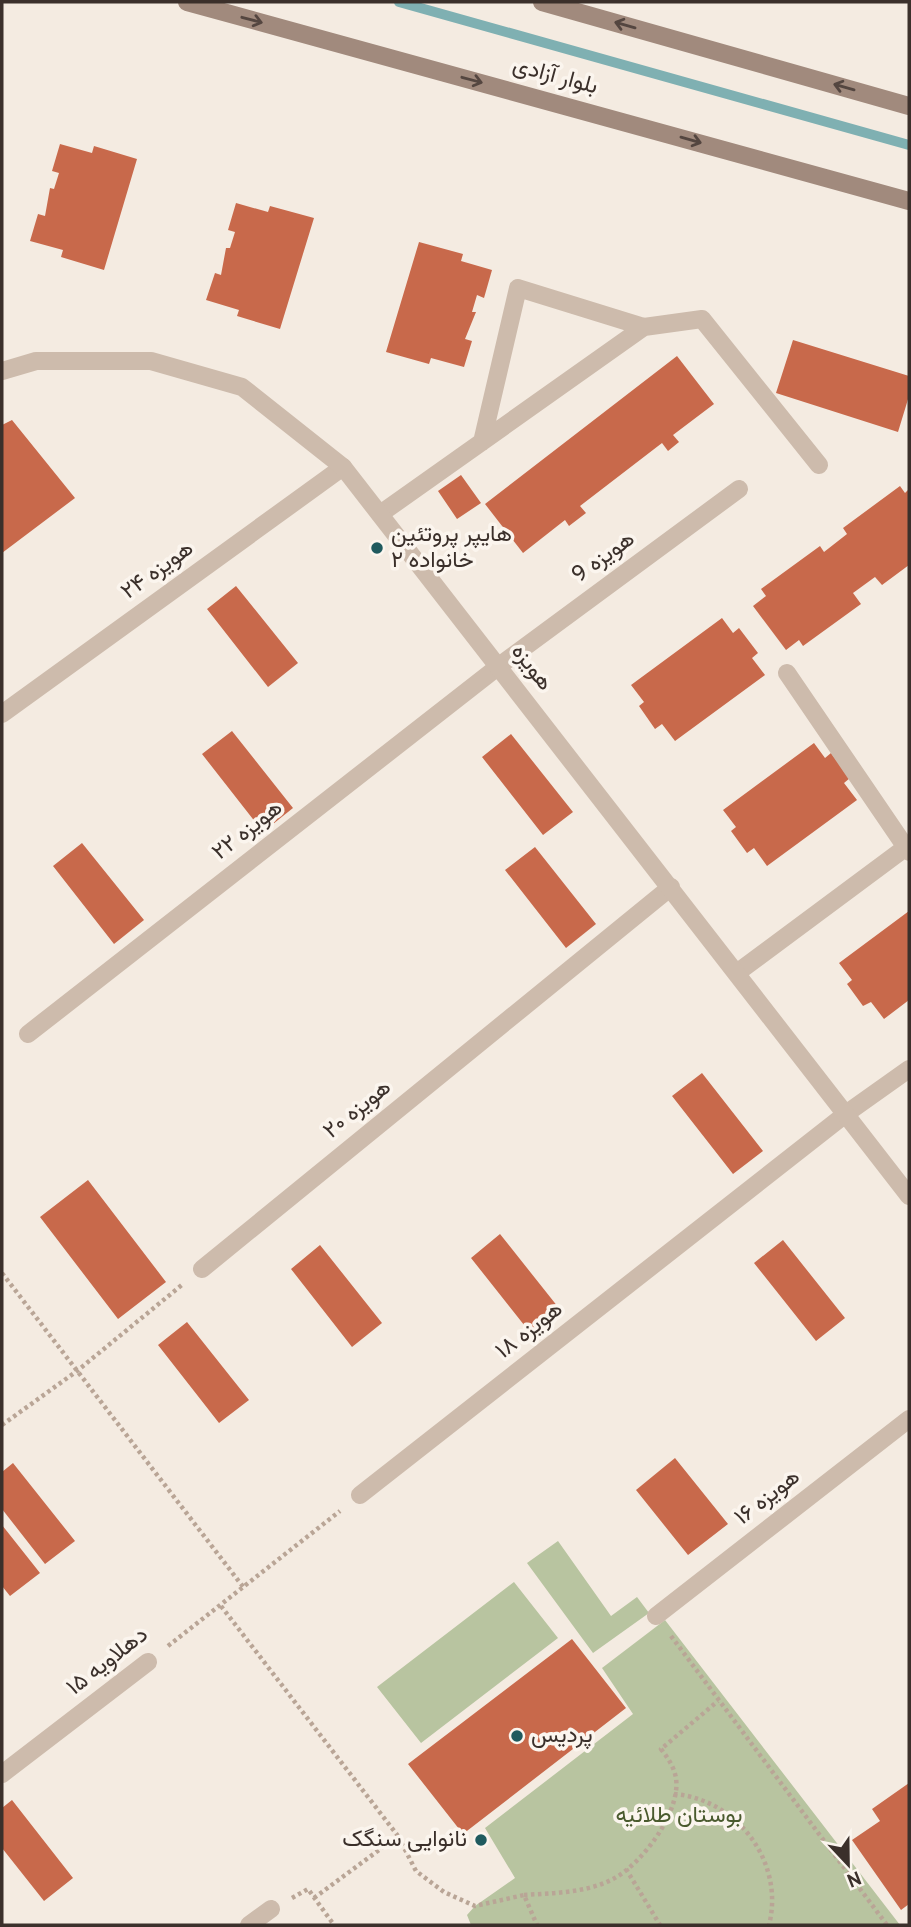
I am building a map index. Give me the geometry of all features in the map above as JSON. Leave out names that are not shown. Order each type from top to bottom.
[{"type":"main road","name":"بلوار آزادی","points":[[187,2],[909,201]]},
{"type":"main road","points":[[542,2],[909,106]]},
{"type":"street","points":[[482,442],[518,288],[644,327],[702,319],[819,465]]},
{"type":"street","points":[[380,514],[644,327]]},
{"type":"street","name":"هویزه","points":[[2,371],[36,360],[151,361],[242,387],[343,467],[738,972],[909,1196]]},
{"type":"street","name":"هویزه ‍۲۴","points":[[2,714],[343,467]]},
{"type":"street","name":"هویزه 9","points":[[499,666],[739,489]]},
{"type":"street","name":"هویزه ‍۲۲","points":[[28,1034],[499,666]]},
{"type":"street","points":[[738,972],[908,848],[787,673]]},
{"type":"street","name":"هویزه ‍۲۰","points":[[202,1269],[671,887]]},
{"type":"street","name":"هویزه ‍۱۸","points":[[360,1495],[847,1113],[909,1069]]},
{"type":"street","name":"هویزه ‍۱۶","points":[[656,1616],[909,1419]]},
{"type":"street","name":"دهلاویه ۱۵","points":[[2,1774],[148,1662]]},
{"type":"street","points":[[249,1925],[271,1909]]},
{"type":"path","points":[[2,1425],[77,1371],[202,1269]]},
{"type":"path","points":[[2,1273],[244,1588],[360,1495]]},
{"type":"path","name":"دهلاویه ۱۵","points":[[148,1662],[244,1588]]},
{"type":"path","points":[[221,1606],[398,1836],[416,1871],[444,1892],[475,1906],[524,1895],[583,1890],[615,1878],[657,1837],[670,1813],[676,1779],[670,1760],[661,1749],[718,1701]]},
{"type":"path","points":[[656,1616],[887,1925]]},
{"type":"path","points":[[674,1794],[695,1796],[719,1807],[742,1824],[764,1864],[771,1894],[769,1925]]},
{"type":"path","points":[[314,1898],[398,1836]]},
{"type":"path","points":[[625,1869],[660,1925]]},
{"type":"path","points":[[271,1909],[308,1889],[334,1925]]},
{"type":"path","points":[[524,1895],[537,1925]]},
{"type":"green space","points":[[558,1541],[611,1616],[637,1597],[649,1613],[593,1653],[527,1563]]},
{"type":"green space","points":[[514,1582],[558,1638],[421,1743],[377,1687]]},
{"type":"green space","name":"بوستان طلائیه","points":[[665,1620],[900,1925],[471,1925],[467,1915],[475,1906],[515,1878],[485,1828],[633,1714],[602,1668]]},
{"type":"building","points":[[60,144],[92,153],[94,146],[137,159],[104,270],[61,257],[63,250],[30,241],[38,214],[45,216],[50,188],[54,189],[59,173],[52,171]]},
{"type":"building","points":[[236,203],[268,212],[270,206],[314,218],[280,329],[237,316],[239,310],[206,300],[215,273],[221,275],[226,248],[230,248],[235,232],[228,230]]},
{"type":"building","points":[[419,242],[463,254],[461,261],[492,270],[484,298],[477,295],[472,312],[476,312],[465,339],[472,341],[464,367],[431,358],[429,364],[386,352]]},
{"type":"building","points":[[793,340],[909,376],[909,396],[898,432],[776,393]]},
{"type":"building","points":[[677,356],[714,404],[673,435],[679,442],[668,451],[662,443],[580,506],[586,513],[569,526],[565,520],[523,553],[485,504]]},
{"type":"building","points":[[12,420],[75,498],[2,553],[2,425]]},
{"type":"building","points":[[461,475],[481,503],[457,519],[438,491]]},
{"type":"building","points":[[900,486],[905,493],[909,489],[909,565],[882,585],[875,577],[853,593],[861,604],[803,646],[799,640],[786,650],[753,606],[766,596],[761,589],[820,546],[824,552],[847,534],[843,528]]},
{"type":"building","points":[[236,586],[298,663],[268,687],[207,609]]},
{"type":"building","points":[[722,618],[733,633],[739,628],[758,653],[752,658],[765,675],[675,741],[662,724],[655,729],[639,706],[644,702],[631,685]]},
{"type":"building","points":[[232,731],[293,808],[263,832],[202,754]]},
{"type":"building","points":[[511,734],[573,812],[543,835],[482,757]]},
{"type":"building","points":[[814,743],[825,758],[831,753],[850,778],[844,783],[857,800],[767,866],[754,848],[747,853],[731,831],[736,827],[723,810]]},
{"type":"building","points":[[82,843],[144,920],[114,944],[53,866]]},
{"type":"building","points":[[535,847],[596,924],[566,948],[505,870]]},
{"type":"building","points":[[909,911],[909,1000],[884,1019],[871,1002],[863,1006],[847,984],[852,980],[839,963]]},
{"type":"building","points":[[702,1073],[763,1151],[733,1174],[672,1096]]},
{"type":"building","points":[[88,1180],[166,1282],[118,1319],[40,1217]]},
{"type":"building","points":[[500,1234],[562,1312],[532,1335],[471,1258]]},
{"type":"building","points":[[783,1240],[845,1318],[816,1341],[754,1263]]},
{"type":"building","points":[[320,1245],[382,1323],[352,1347],[291,1269]]},
{"type":"building","points":[[187,1322],[249,1400],[219,1423],[158,1345]]},
{"type":"building","points":[[675,1458],[728,1524],[688,1555],[636,1490]]},
{"type":"building","points":[[13,1463],[75,1541],[45,1564],[2,1509],[2,1472]]},
{"type":"building","points":[[2,1525],[40,1573],[10,1596],[2,1586]]},
{"type":"building","name":"پردیس","points":[[572,1639],[626,1708],[463,1834],[408,1764]]},
{"type":"building","points":[[909,1783],[909,1904],[901,1910],[852,1840],[880,1821],[872,1809]]},
{"type":"building","points":[[12,1800],[73,1878],[44,1901],[2,1848],[2,1808]]},
{"type":"waterway","points":[[399,2],[909,145]]},
{"type":"place","name":"هایپر پروتئین خانواده ۲","points":[[377,548]]},
{"type":"place","name":"پردیس","points":[[517,1736]]},
{"type":"place","name":"نانوایی سنگک","points":[[481,1840]]}]
